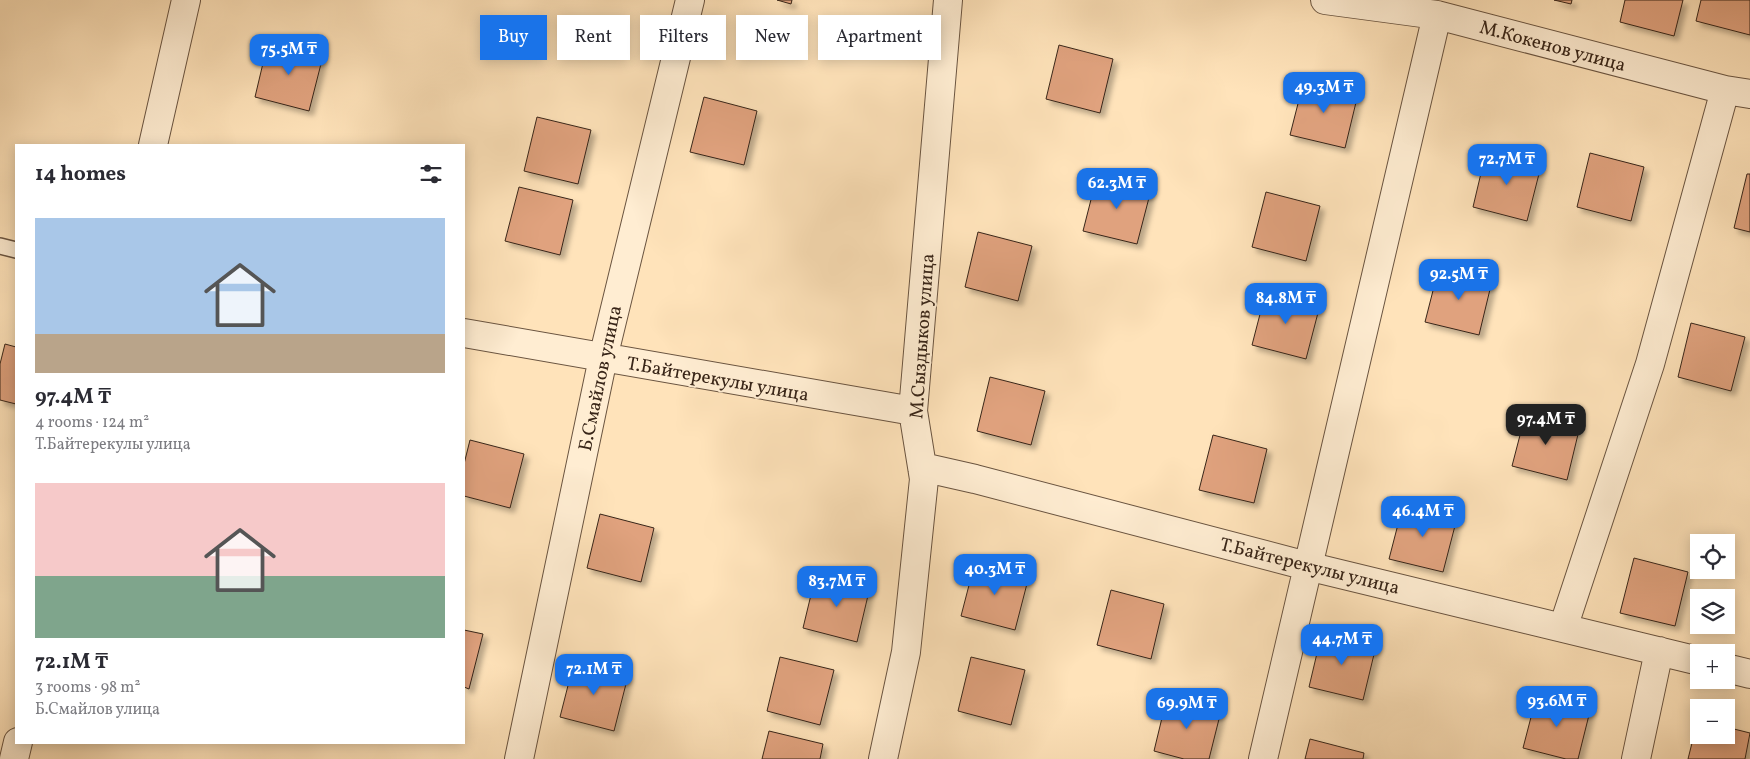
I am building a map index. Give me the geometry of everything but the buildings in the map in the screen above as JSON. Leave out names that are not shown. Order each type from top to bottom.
[{"type":"street","points":[[153,144],[186,0]]},
{"type":"street","name":"Б.Смайлов улица","points":[[519,759],[603,358],[690,0]]},
{"type":"street","name":"М.Сыздыков улица","points":[[883,759],[906,652],[924,479],[913,411],[948,0]]},
{"type":"street","name":"М.Кокенов улица","points":[[1324,0],[1437,15],[1737,92]]},
{"type":"street","points":[[1262,759],[1437,15]]},
{"type":"street","points":[[1564,628],[1737,92]]},
{"type":"street","name":"Т.Байтерекулы улица","points":[[465,333],[913,411]]},
{"type":"street","name":"Т.Байтерекулы улица","points":[[922,467],[975,479],[1307,566],[1690,659]]},
{"type":"street","points":[[1636,759],[1659,652]]},
{"type":"street","points":[[1735,670],[1750,674]]},
{"type":"street","points":[[14,759],[18,744]]},
{"type":"lane","points":[[0,246],[15,250]]}]
